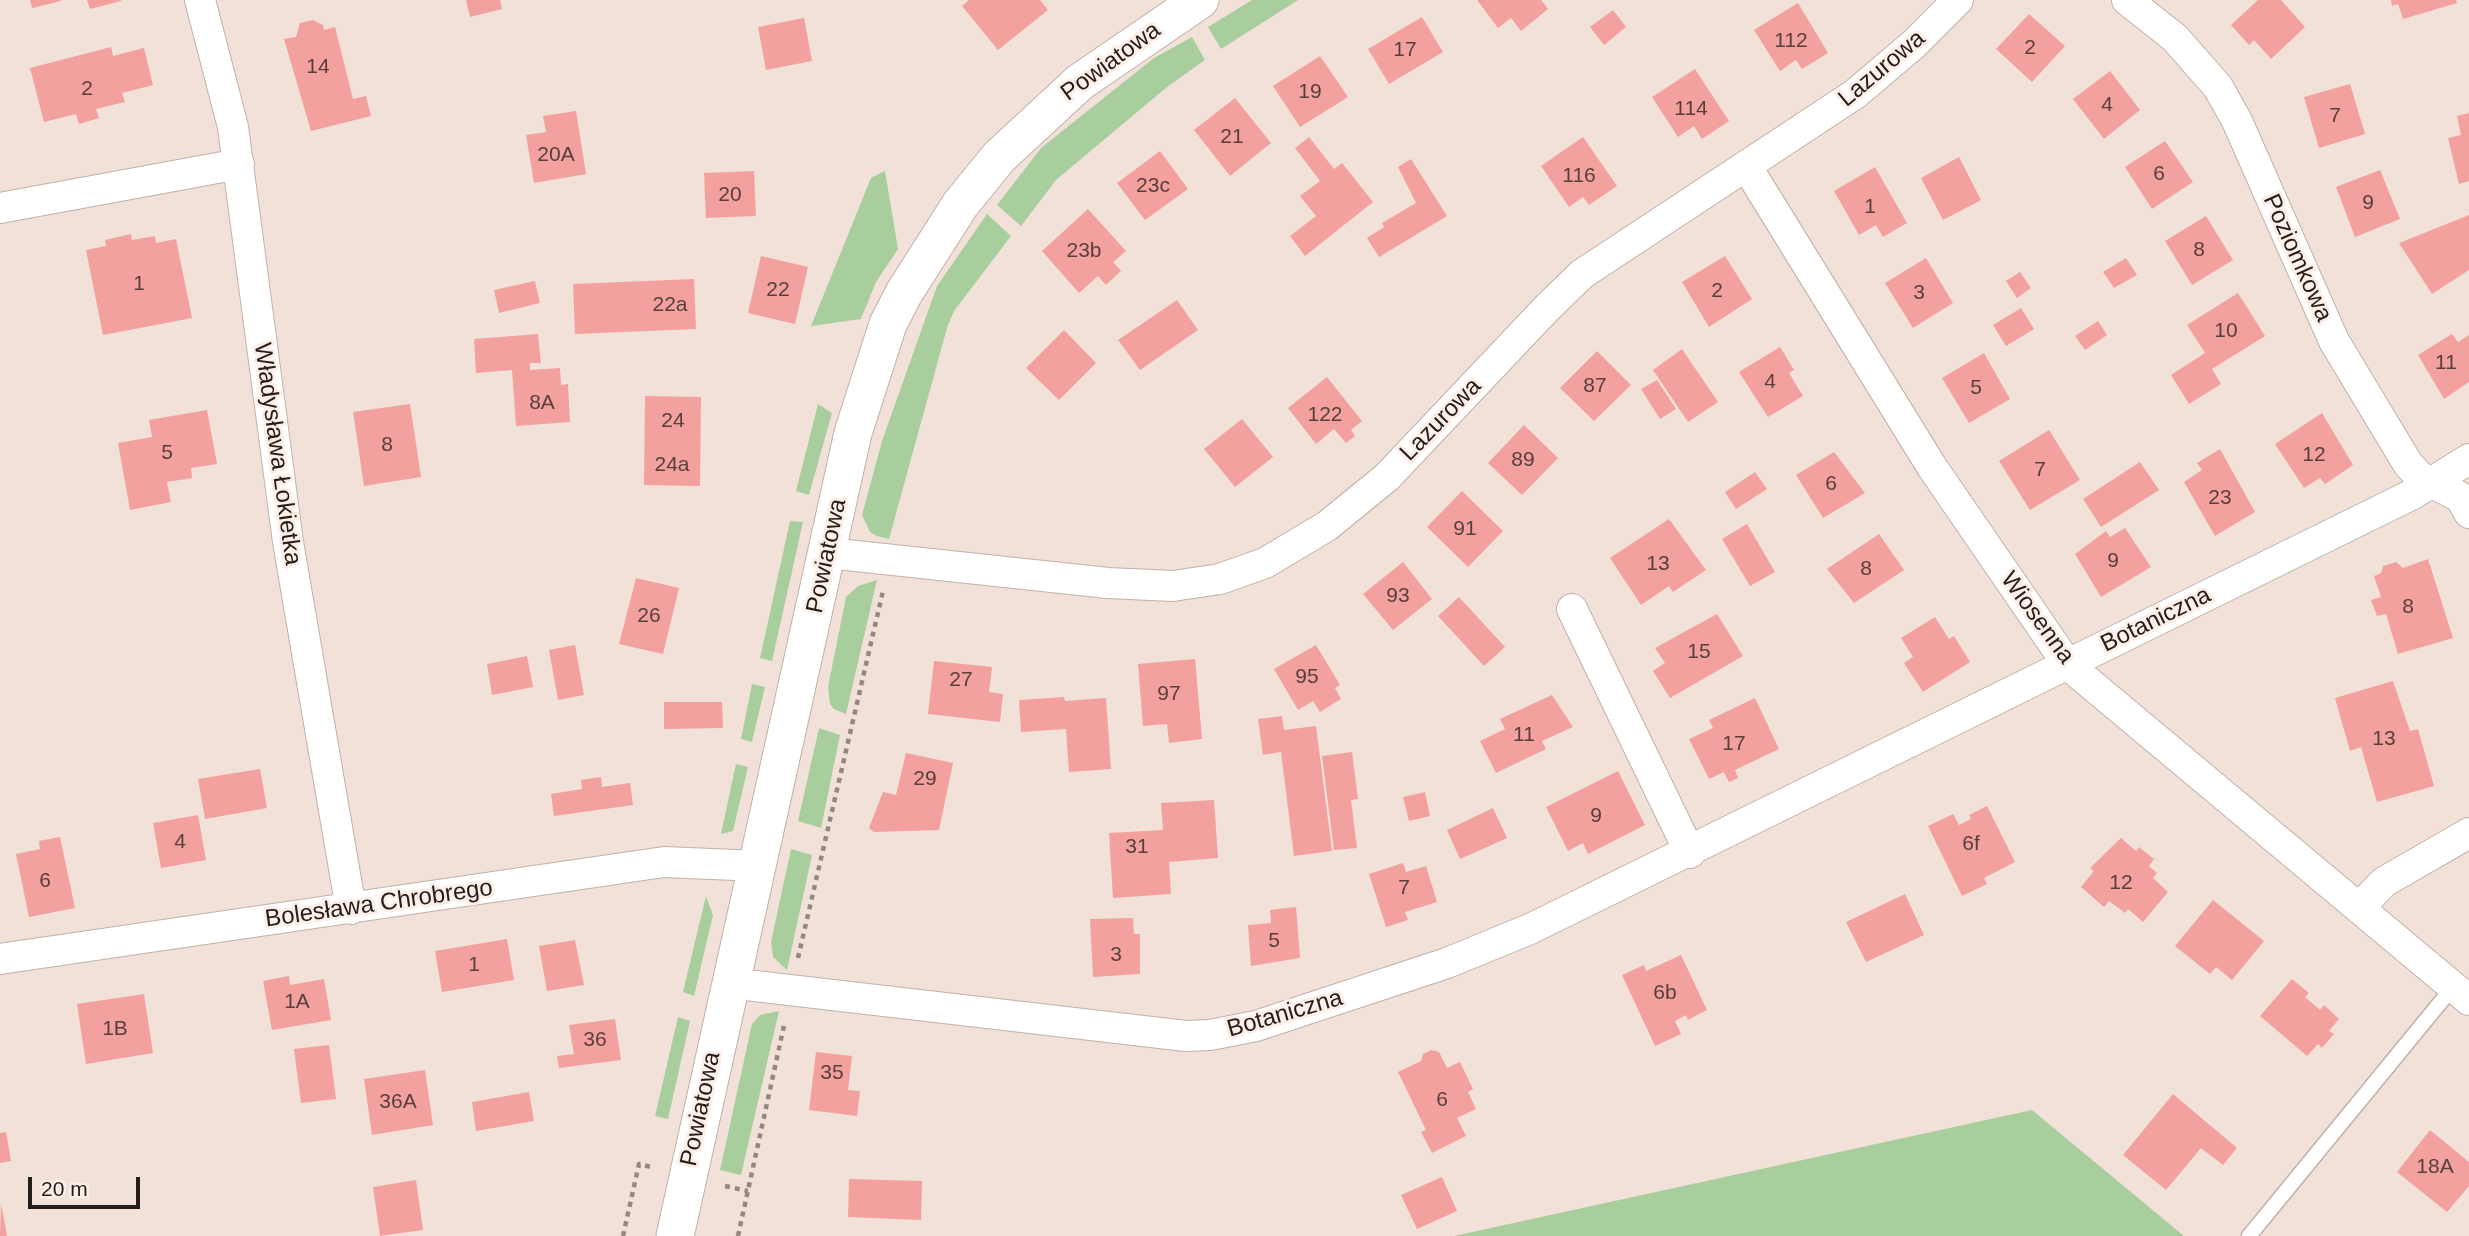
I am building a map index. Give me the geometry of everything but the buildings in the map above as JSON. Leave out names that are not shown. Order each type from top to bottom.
[{"type":"street","name":"Władysława Łokietka","points":[[200,0],[225,89],[239,164],[288,542],[351,909]]},
{"type":"street","name":"Powiatowa","points":[[675,1236],[853,433],[874,360],[904,293],[960,205],[999,156],[1052,106],[1112,58],[1200,0]]},
{"type":"street","name":"Lazurowa","points":[[828,553],[1162,586],[1220,579],[1265,563],[1327,526],[1387,477],[1546,309],[1583,274],[1631,240],[1747,167],[1876,78],[1958,0]]},
{"type":"street","name":"Poziomkowa","points":[[2127,0],[2175,38],[2218,87],[2237,121],[2326,327],[2408,464],[2420,477],[2460,497],[2469,513]]},
{"type":"street","points":[[0,208],[239,164]]},
{"type":"street","name":"Wiosenna","points":[[1747,167],[1932,467],[2068,665],[2461,994]]},
{"type":"street","name":"Botaniczna","points":[[729,983],[1164,1034],[1210,1035],[1256,1026],[1474,953],[1690,853],[2433,484],[2469,458]]},
{"type":"street","points":[[1572,608],[1690,853]]},
{"type":"street","points":[[2359,908],[2384,882],[2469,833]]},
{"type":"street","name":"Bolesława Chrobrego","points":[[0,959],[664,862],[759,866]]},
{"type":"lane","points":[[2249,1236],[2461,994]]},
{"type":"path","points":[[797,961],[884,585]]},
{"type":"path","points":[[738,1236],[788,1009]]},
{"type":"path","points":[[623,1236],[639,1164],[655,1168]]},
{"type":"path","points":[[721,1185],[748,1191]]},
{"type":"green space","points":[[1252,0],[1298,0],[1221,49],[1208,27]]},
{"type":"green space","points":[[1192,37],[1205,60],[1167,87],[1056,180],[1021,226],[997,205],[1041,148],[1154,58]]},
{"type":"green space","points":[[885,171],[898,249],[876,282],[861,319],[811,326],[871,178]]},
{"type":"green space","points":[[987,214],[1011,236],[954,311],[889,539],[877,536],[870,532],[862,515],[882,441],[937,286]]},
{"type":"green space","points":[[818,404],[832,413],[809,495],[796,491]]},
{"type":"green space","points":[[790,521],[803,522],[772,661],[760,658]]},
{"type":"green space","points":[[877,580],[846,714],[834,709],[830,704],[828,687],[846,597],[858,586]]},
{"type":"green space","points":[[752,684],[765,687],[752,742],[741,739]]},
{"type":"green space","points":[[819,728],[840,735],[821,828],[798,821]]},
{"type":"green space","points":[[736,764],[748,767],[733,831],[721,834]]},
{"type":"green space","points":[[791,849],[812,855],[787,970],[773,957],[771,942]]},
{"type":"green space","points":[[706,896],[713,915],[694,996],[683,992]]},
{"type":"green space","points":[[779,1011],[741,1175],[720,1170],[752,1024],[760,1015]]},
{"type":"green space","points":[[678,1017],[690,1021],[668,1119],[655,1116]]},
{"type":"green space","points":[[2032,1110],[2184,1236],[1454,1236]]}]
